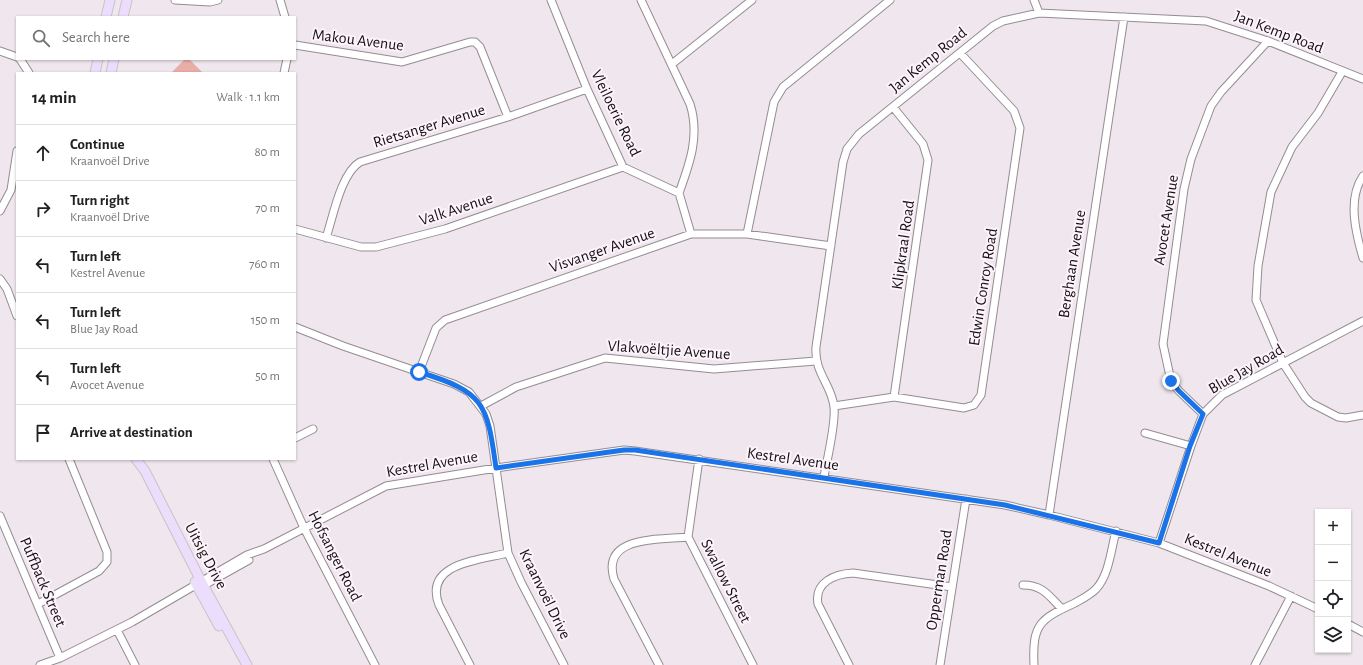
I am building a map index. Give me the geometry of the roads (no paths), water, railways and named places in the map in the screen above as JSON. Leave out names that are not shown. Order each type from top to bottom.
[{"type":"main road","points":[[106,16],[110,0]]},
{"type":"main road","points":[[123,16],[127,0]]},
{"type":"main road","points":[[95,72],[98,60]]},
{"type":"main road","points":[[111,72],[114,60]]},
{"type":"main road","name":"Uitsig Drive","points":[[137,460],[140,472],[241,665]]},
{"type":"main road","name":"Uitsig Drive","points":[[200,585],[247,665]]},
{"type":"street","points":[[175,0],[210,2],[218,0]]},
{"type":"street","points":[[280,0],[284,16]]},
{"type":"street","name":"Vleiloerie Road","points":[[551,0],[587,89],[623,166],[679,193]]},
{"type":"street","points":[[641,0],[690,104],[695,129],[690,164],[679,193],[691,234]]},
{"type":"street","points":[[672,64],[752,0]]},
{"type":"street","points":[[747,234],[774,102],[777,94],[783,86],[890,0]]},
{"type":"street","points":[[1034,0],[1038,12]]},
{"type":"street","name":"Jan Kemp Road","points":[[824,477],[834,406],[816,361],[816,347],[843,162],[847,149],[859,134],[998,23],[1038,12],[1206,21],[1268,41],[1342,72],[1363,79]]},
{"type":"street","name":"Berghaan Avenue","points":[[1049,515],[1124,17]]},
{"type":"street","name":"Avocet Avenue","points":[[1203,414],[1179,391],[1171,381],[1162,337],[1184,189],[1191,159],[1214,102],[1268,41]]},
{"type":"street","name":"Makou Avenue","points":[[296,46],[402,62],[470,42],[475,42],[480,47],[508,117]]},
{"type":"street","points":[[0,51],[16,57]]},
{"type":"street","name":"Edwin Conroy Road","points":[[834,406],[894,397],[964,408],[977,402],[982,391],[1020,128],[1014,111],[960,53]]},
{"type":"street","points":[[21,60],[27,72]]},
{"type":"street","points":[[284,72],[287,60]]},
{"type":"street","points":[[1342,72],[1318,113],[1292,147],[1274,185],[1269,200],[1258,266],[1256,300],[1283,363],[1300,391],[1311,403],[1338,417],[1346,418],[1363,415]]},
{"type":"street","name":"Rietsanger Avenue","points":[[326,238],[346,178],[355,165],[363,160],[508,117],[587,89]]},
{"type":"street","name":"Klipkraal Road","points":[[893,107],[923,144],[928,160],[894,397]]},
{"type":"street","points":[[0,211],[11,190],[16,158]]},
{"type":"street","name":"Valk Avenue","points":[[296,229],[361,247],[376,247],[445,229],[623,166]]},
{"type":"street","points":[[1363,176],[1358,185],[1355,201],[1356,230],[1363,258]]},
{"type":"street","name":"Visvanger Avenue","points":[[419,372],[436,328],[445,320],[691,234],[747,234],[831,246]]},
{"type":"street","points":[[0,279],[7,289],[16,313]]},
{"type":"street","name":"Blue Jay Road","points":[[1159,543],[1190,446],[1203,414],[1222,395],[1363,321]]},
{"type":"street","name":"Kraanvoël Drive","points":[[296,327],[343,346],[454,384],[469,392],[481,406],[490,426],[508,553],[521,582],[564,665]]},
{"type":"street","name":"Vlakvoëltjie Avenue","points":[[481,406],[516,388],[605,358],[617,358],[714,369],[816,361]]},
{"type":"street","points":[[296,438],[313,429]]},
{"type":"street","points":[[1145,433],[1190,446]]},
{"type":"street","name":"Kestrel Avenue","points":[[40,665],[60,658],[132,622],[146,617],[247,555],[264,549],[384,486],[624,450],[824,477],[1005,505],[1049,515],[1159,543],[1291,596],[1315,608]]},
{"type":"street","name":"Swallow Street","points":[[699,459],[688,537],[752,665]]},
{"type":"street","points":[[38,604],[100,571],[107,562],[107,552],[70,460]]},
{"type":"street","name":"Hofsanger Road","points":[[273,460],[304,528],[375,665]]},
{"type":"street","name":"Opperman Road","points":[[940,665],[966,499]]},
{"type":"street","name":"Puffback Street","points":[[0,516],[60,658]]},
{"type":"street","points":[[1034,665],[1034,646],[1038,628],[1046,617],[1089,595],[1097,588],[1106,570],[1116,531]]},
{"type":"street","points":[[659,665],[614,579],[612,568],[614,560],[621,547],[631,543],[688,537]]},
{"type":"street","points":[[470,665],[435,596],[436,586],[444,573],[455,566],[508,553]]},
{"type":"street","points":[[849,665],[818,604],[818,593],[829,578],[837,575],[853,573],[952,587]]},
{"type":"street","points":[[1023,585],[1034,585],[1041,588],[1062,609]]},
{"type":"street","points":[[1255,665],[1291,596]]},
{"type":"street","points":[[1351,626],[1363,632]]},
{"type":"street","points":[[117,630],[135,665]]}]
